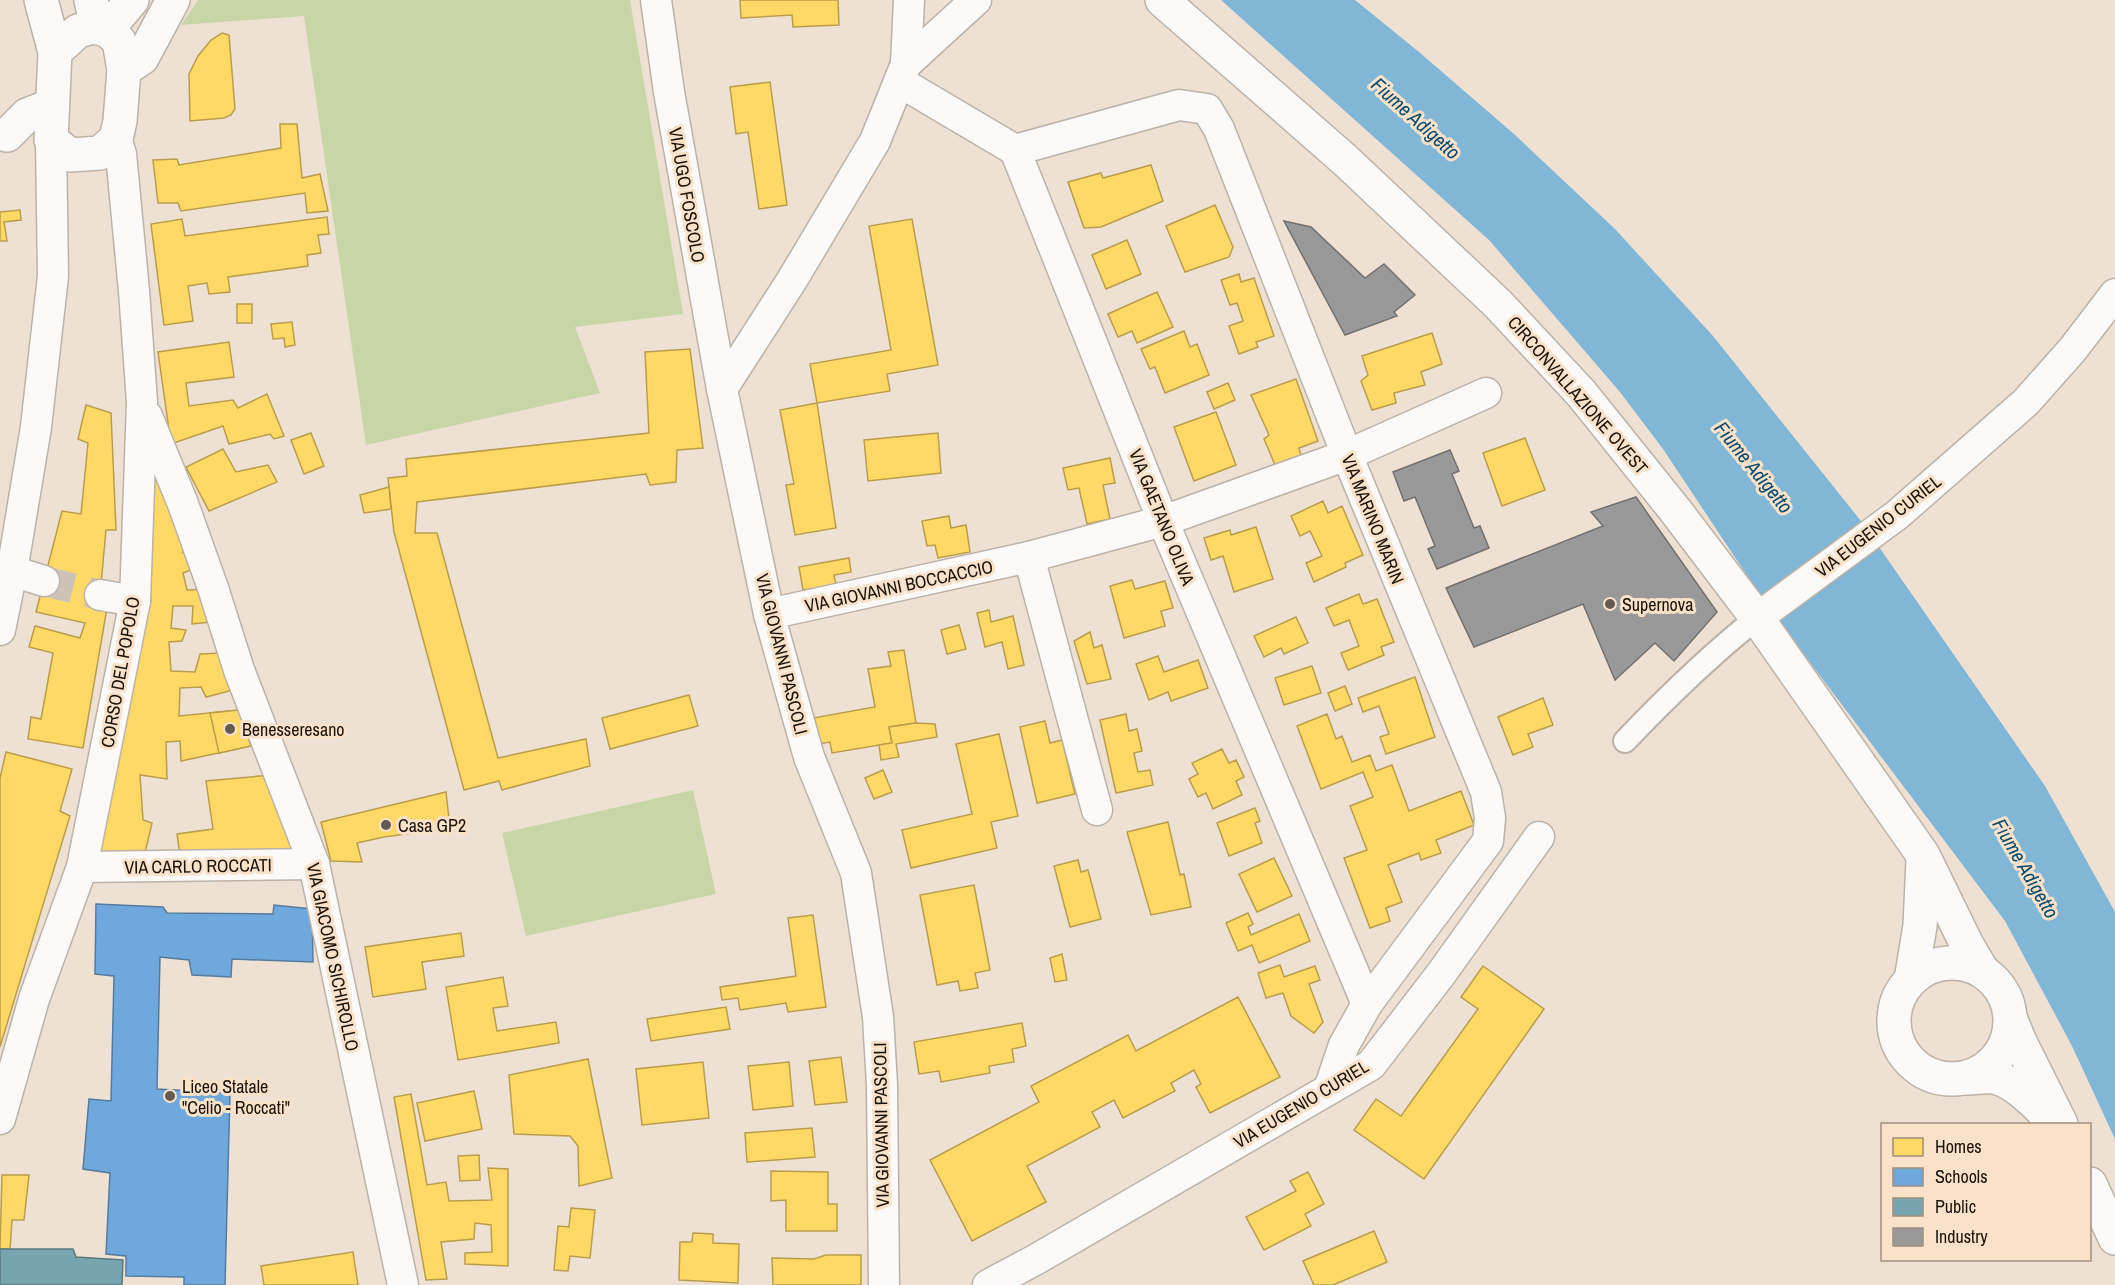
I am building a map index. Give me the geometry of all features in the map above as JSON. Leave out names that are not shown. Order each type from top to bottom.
[{"type":"main road","points":[[41,0],[55,52],[51,140]]},
{"type":"main road","points":[[55,52],[78,31],[132,0]]},
{"type":"main road","points":[[124,70],[142,58],[172,0]]},
{"type":"main road","name":"CIRCONVALLAZIONE OVEST","points":[[1162,0],[1345,160],[1498,303],[1581,393],[1675,510],[1763,614],[1923,855],[1966,945],[1983,972]]},
{"type":"main road","points":[[4,136],[51,140],[69,155],[100,153],[116,139],[120,121],[124,70],[119,41],[97,19]]},
{"type":"main road","points":[[4,136],[27,116],[52,105]]},
{"type":"main road","points":[[1911,980],[1921,909],[1923,855]]},
{"type":"main road","points":[[2053,1123],[2015,1088],[1995,1077],[1949,1080],[1930,1076],[1914,1065],[1902,1051],[1895,1033],[1894,1014],[1900,995],[1911,980],[1927,969],[1946,963],[1965,964],[1983,972],[1998,984],[2007,1001],[2011,1020],[2020,1042],[2060,1123]]},
{"type":"main road","points":[[1968,1078],[1986,1069],[2000,1056],[2008,1039],[2011,1020]]},
{"type":"main road","points":[[2091,1186],[2115,1238]]},
{"type":"street","name":"VIA UGO FOSCOLO","points":[[656,0],[669,92],[722,389]]},
{"type":"street","points":[[722,389],[792,280],[875,141],[903,73],[909,0]]},
{"type":"street","points":[[903,73],[976,0]]},
{"type":"street","points":[[903,73],[1015,150]]},
{"type":"street","name":"VIA MARINO MARIN","points":[[1015,150],[1179,105],[1207,109],[1219,129],[1347,455],[1486,792],[1490,818],[1488,841],[1367,1004],[1344,1045],[1329,1089]]},
{"type":"street","name":"CORSO DEL POPOLO","points":[[0,1119],[34,999],[82,867],[135,601],[142,402],[127,222],[120,154],[116,139]]},
{"type":"street","points":[[0,630],[36,427],[53,276],[51,140]]},
{"type":"street","name":"VIA GAETANO OLIVA","points":[[1015,150],[1163,521],[1367,1004]]},
{"type":"street","name":"VIA EUGENIO CURIEL","points":[[1625,741],[1717,649],[1897,515],[2026,402],[2073,349],[2115,294]]},
{"type":"street","name":"VIA GIOVANNI PASCOLI","points":[[722,389],[769,614],[809,757],[856,873],[878,1017],[882,1085],[884,1285]]},
{"type":"street","name":"VIA GIOVANNI BOCCACCIO","points":[[769,614],[1029,557],[1163,521],[1347,455],[1486,393]]},
{"type":"street","name":"VIA GIACOMO SICHIROLLO","points":[[142,402],[187,515],[239,670],[314,864],[403,1285]]},
{"type":"street","points":[[1029,557],[1097,810]]},
{"type":"street","points":[[12,571],[44,581]]},
{"type":"street","points":[[100,595],[135,601]]},
{"type":"street","name":"VIA EUGENIO CURIEL","points":[[988,1285],[1371,1065],[1441,974],[1539,837]]},
{"type":"street","name":"VIA CARLO ROCCATI","points":[[82,867],[314,864]]},
{"type":"green space","points":[[198,0],[630,0],[683,314],[575,327],[600,393],[366,445],[304,16],[181,25]]},
{"type":"green space","points":[[693,790],[716,894],[526,936],[502,833]]},
{"type":"water","name":"Fiume Adigetto","points":[[1221,0],[1355,0],[1419,52],[1514,134],[1615,229],[1713,336],[1861,521],[2045,786],[2115,912],[2115,1139],[2072,1046],[2005,921],[1766,604],[1663,449],[1620,392],[1489,240]]},
{"type":"building: Homes","points":[[740,0],[838,0],[839,25],[793,27],[792,15],[741,18]]},
{"type":"building: Homes","points":[[222,33],[229,35],[235,109],[231,115],[224,118],[190,121],[189,74],[198,56],[211,40]]},
{"type":"building: Homes","points":[[770,82],[787,205],[759,209],[748,132],[736,134],[730,87]]},
{"type":"building: Homes","points":[[280,124],[297,124],[302,178],[320,174],[328,211],[307,213],[305,193],[181,211],[178,203],[158,203],[153,160],[177,159],[179,165],[281,148]]},
{"type":"building: Homes","points":[[1151,165],[1163,201],[1101,227],[1084,228],[1068,182],[1101,173],[1103,178]]},
{"type":"building: Homes","points":[[1215,205],[1233,247],[1229,257],[1185,272],[1166,226]]},
{"type":"building: Homes","points":[[20,210],[21,220],[4,222],[7,241],[0,241],[0,212]]},
{"type":"building: Homes","points":[[327,217],[329,234],[318,235],[321,253],[307,255],[308,266],[228,277],[230,292],[209,294],[207,283],[188,286],[193,321],[164,325],[151,224],[182,219],[185,236]]},
{"type":"building: Homes","points":[[912,219],[938,365],[887,374],[890,391],[817,403],[810,364],[891,350],[869,226]]},
{"type":"building: Homes","points":[[1127,240],[1141,274],[1106,289],[1092,255]]},
{"type":"building: Homes","points":[[1239,274],[1241,282],[1254,278],[1274,336],[1256,342],[1258,347],[1239,354],[1229,326],[1243,321],[1237,303],[1230,305],[1221,280]]},
{"type":"building: Homes","points":[[1157,292],[1173,327],[1137,343],[1132,331],[1118,337],[1108,314]]},
{"type":"building: Homes","points":[[237,304],[252,304],[252,323],[237,323]]},
{"type":"building: Homes","points":[[292,322],[295,345],[285,347],[284,338],[273,339],[271,324]]},
{"type":"building: Homes","points":[[1184,331],[1190,347],[1197,344],[1209,375],[1165,393],[1155,367],[1150,369],[1141,349]]},
{"type":"building: Homes","points":[[1432,333],[1442,364],[1421,372],[1425,385],[1394,393],[1396,403],[1372,410],[1361,381],[1368,375],[1362,356]]},
{"type":"building: Homes","points":[[229,342],[234,377],[186,383],[189,406],[233,400],[238,408],[267,394],[284,436],[274,439],[270,434],[229,444],[223,426],[171,444],[158,352]]},
{"type":"building: Homes","points":[[690,349],[703,448],[677,450],[676,482],[650,485],[646,474],[417,502],[415,533],[437,533],[498,758],[586,739],[590,766],[502,790],[499,781],[464,790],[394,532],[388,478],[407,476],[406,459],[649,433],[645,352]]},
{"type":"building: Homes","points":[[1296,379],[1318,441],[1299,448],[1301,456],[1275,465],[1264,439],[1269,435],[1251,395]]},
{"type":"building: Homes","points":[[1228,383],[1235,400],[1214,409],[1207,392]]},
{"type":"building: Homes","points":[[817,403],[836,528],[795,535],[786,485],[794,484],[780,410]]},
{"type":"building: Homes","points":[[86,405],[111,413],[116,530],[106,530],[99,606],[107,608],[83,748],[28,739],[31,717],[41,719],[53,653],[29,647],[35,626],[80,638],[85,623],[36,612],[62,511],[81,514],[88,443],[78,439]]},
{"type":"building: Homes","points":[[1216,412],[1236,465],[1194,481],[1174,427]]},
{"type":"building: Homes","points":[[311,433],[324,466],[304,474],[291,440]]},
{"type":"building: Homes","points":[[938,433],[941,473],[868,481],[864,440]]},
{"type":"building: Homes","points":[[1525,438],[1545,490],[1502,506],[1483,453]]},
{"type":"building: Homes","points":[[223,449],[236,472],[268,465],[277,482],[209,511],[186,467]]},
{"type":"building: Homes","points":[[1110,458],[1115,483],[1103,485],[1110,519],[1087,524],[1079,488],[1068,490],[1063,468]]},
{"type":"building: Homes","points":[[151,467],[182,530],[183,553],[193,550],[193,569],[183,573],[187,590],[211,589],[211,622],[192,624],[193,606],[173,606],[171,628],[186,630],[182,641],[169,642],[171,671],[195,672],[200,654],[221,653],[233,690],[206,697],[201,687],[180,688],[179,716],[239,710],[251,746],[181,761],[180,741],[166,742],[167,779],[140,775],[143,820],[152,823],[145,853],[92,856]]},
{"type":"building: Homes","points":[[389,487],[391,509],[364,513],[360,495]]},
{"type":"building: Homes","points":[[1323,501],[1328,513],[1342,506],[1363,555],[1345,563],[1346,567],[1314,582],[1306,563],[1322,556],[1310,531],[1300,536],[1291,516]]},
{"type":"building: Homes","points":[[949,516],[951,528],[966,525],[970,552],[938,558],[935,545],[927,546],[922,521]]},
{"type":"building: Homes","points":[[1256,527],[1273,579],[1234,592],[1223,556],[1211,560],[1204,538],[1230,530],[1231,535]]},
{"type":"building: Homes","points":[[849,558],[851,572],[834,575],[836,585],[803,590],[799,567]]},
{"type":"building: Homes","points":[[1132,580],[1135,589],[1165,581],[1173,608],[1161,611],[1165,626],[1124,638],[1110,586]]},
{"type":"building: Homes","points":[[1359,594],[1363,604],[1377,599],[1394,642],[1381,647],[1384,655],[1348,670],[1341,653],[1359,646],[1349,620],[1334,626],[1326,608]]},
{"type":"building: Homes","points":[[989,610],[991,622],[1013,616],[1024,665],[1008,669],[1002,642],[985,647],[977,613]]},
{"type":"building: Homes","points":[[1296,617],[1308,643],[1284,654],[1281,648],[1264,657],[1254,636]]},
{"type":"building: Homes","points":[[959,625],[966,649],[947,654],[941,630]]},
{"type":"building: Homes","points":[[1090,632],[1094,648],[1102,645],[1111,679],[1087,684],[1074,641]]},
{"type":"building: Homes","points":[[904,650],[916,723],[889,727],[892,743],[832,753],[830,742],[818,744],[813,718],[875,707],[868,669],[891,666],[888,652]]},
{"type":"building: Homes","points":[[1158,656],[1164,672],[1198,660],[1208,688],[1171,701],[1168,692],[1149,700],[1136,664]]},
{"type":"building: Homes","points":[[1312,666],[1321,693],[1284,705],[1275,678]]},
{"type":"building: Homes","points":[[1415,677],[1435,737],[1386,754],[1380,737],[1389,734],[1379,706],[1363,712],[1358,698]]},
{"type":"building: Homes","points":[[1345,686],[1352,704],[1335,711],[1328,693]]},
{"type":"building: Homes","points":[[689,695],[698,726],[610,749],[602,718]]},
{"type":"building: Homes","points":[[1543,698],[1553,725],[1528,734],[1533,747],[1513,755],[1498,717]]},
{"type":"building: Homes","name":"Benesseresano","points":[[239,710],[251,746],[219,753],[210,713]]},
{"type":"building: Homes","points":[[1126,714],[1129,731],[1137,729],[1142,751],[1134,753],[1138,772],[1150,770],[1153,785],[1116,793],[1100,720]]},
{"type":"building: Homes","points":[[1327,714],[1336,739],[1342,736],[1352,762],[1370,755],[1376,771],[1392,765],[1409,811],[1461,791],[1474,825],[1436,840],[1441,853],[1421,860],[1419,853],[1388,865],[1402,902],[1386,908],[1390,921],[1370,928],[1344,858],[1367,850],[1350,806],[1373,797],[1363,772],[1321,789],[1297,726]]},
{"type":"building: Homes","points":[[1045,721],[1050,743],[1062,740],[1075,794],[1037,803],[1020,727]]},
{"type":"building: Homes","points":[[916,723],[935,724],[937,737],[896,744],[899,757],[881,760],[879,745],[892,743],[889,727]]},
{"type":"building: Homes","points":[[999,734],[1018,816],[991,822],[997,848],[911,868],[902,830],[972,814],[956,744]]},
{"type":"building: Homes","points":[[1222,749],[1229,763],[1236,760],[1244,777],[1236,781],[1242,795],[1213,809],[1206,793],[1198,797],[1189,779],[1198,774],[1192,763]]},
{"type":"building: Homes","points":[[6,752],[72,769],[60,811],[70,816],[0,1047],[0,778]]},
{"type":"building: Homes","points":[[883,770],[892,792],[874,799],[865,778]]},
{"type":"building: Homes","points":[[271,775],[299,850],[180,855],[177,834],[213,829],[206,781]]},
{"type":"building: Homes","name":"Casa GP2","points":[[446,792],[450,828],[357,843],[362,862],[331,861],[321,822]]},
{"type":"building: Homes","points":[[1255,808],[1260,821],[1255,823],[1262,843],[1229,856],[1217,823]]},
{"type":"building: Homes","points":[[1168,822],[1180,875],[1184,874],[1191,907],[1151,915],[1127,832]]},
{"type":"building: Homes","points":[[1274,858],[1292,896],[1257,912],[1239,874]]},
{"type":"building: Homes","points":[[1078,860],[1081,872],[1088,870],[1101,919],[1070,927],[1054,866]]},
{"type":"building: Homes","points":[[974,885],[990,970],[975,973],[978,988],[960,991],[958,981],[937,985],[920,895]]},
{"type":"building: Homes","points":[[1248,913],[1253,924],[1248,927],[1251,935],[1299,914],[1310,941],[1259,963],[1252,945],[1238,951],[1226,923]]},
{"type":"building: Homes","points":[[813,915],[826,1007],[788,1012],[786,1003],[740,1010],[738,998],[722,1000],[720,987],[796,976],[788,918]]},
{"type":"building: Homes","points":[[461,933],[464,956],[422,962],[426,989],[373,997],[365,947]]},
{"type":"building: Homes","points":[[1062,954],[1067,980],[1055,982],[1050,958]]},
{"type":"building: Homes","points":[[1280,965],[1284,977],[1315,966],[1320,980],[1309,984],[1323,1022],[1314,1033],[1291,1016],[1283,993],[1266,998],[1258,973]]},
{"type":"building: Homes","points":[[1483,966],[1544,1009],[1424,1179],[1354,1130],[1376,1099],[1401,1116],[1478,1009],[1461,997]]},
{"type":"building: Homes","points":[[503,977],[508,1006],[493,1008],[497,1031],[556,1022],[559,1043],[458,1060],[446,987]]},
{"type":"building: Homes","points":[[1238,997],[1280,1077],[1210,1113],[1196,1087],[1201,1084],[1194,1070],[1171,1083],[1175,1091],[1123,1118],[1114,1100],[1092,1112],[1100,1127],[1027,1166],[1046,1202],[972,1241],[930,1160],[1039,1102],[1031,1086],[1128,1035],[1136,1051]]},
{"type":"building: Homes","points":[[726,1007],[730,1029],[651,1041],[647,1019]]},
{"type":"building: Homes","points":[[1022,1023],[1026,1046],[1012,1049],[1014,1062],[989,1066],[990,1073],[941,1082],[939,1071],[919,1074],[914,1042]]},
{"type":"building: Homes","points":[[841,1057],[847,1102],[815,1105],[809,1061]]},
{"type":"building: Homes","points":[[588,1059],[612,1178],[579,1186],[578,1146],[570,1136],[514,1134],[509,1075]]},
{"type":"building: Homes","points":[[703,1062],[709,1118],[642,1125],[636,1069]]},
{"type":"building: Homes","points":[[789,1062],[793,1106],[753,1110],[748,1066]]},
{"type":"building: Homes","points":[[474,1091],[482,1129],[425,1141],[417,1103]]},
{"type":"building: Homes","points":[[411,1094],[427,1185],[446,1182],[449,1201],[492,1200],[488,1168],[508,1169],[508,1266],[465,1264],[465,1253],[492,1252],[491,1225],[475,1223],[474,1239],[441,1242],[447,1279],[426,1280],[394,1097]]},
{"type":"building: Homes","points":[[167,1126],[189,1126],[189,1166],[166,1166]]},
{"type":"building: Homes","points":[[812,1128],[815,1157],[747,1162],[745,1133]]},
{"type":"building: Homes","points":[[479,1155],[480,1180],[460,1181],[458,1156]]},
{"type":"building: Homes","points":[[771,1171],[828,1172],[828,1204],[837,1204],[837,1231],[786,1231],[786,1200],[771,1201]]},
{"type":"building: Homes","points":[[1308,1172],[1324,1204],[1305,1214],[1311,1226],[1264,1250],[1246,1217],[1296,1191],[1290,1181]]},
{"type":"building: Homes","points":[[2,1175],[29,1175],[24,1220],[12,1220],[10,1249],[0,1249]]},
{"type":"building: Homes","points":[[571,1208],[595,1210],[590,1258],[570,1256],[568,1271],[554,1270],[558,1226],[569,1227]]},
{"type":"building: Homes","points":[[1374,1231],[1387,1262],[1333,1285],[1314,1285],[1303,1261]]},
{"type":"building: Homes","points":[[693,1233],[713,1234],[713,1243],[739,1244],[738,1283],[679,1280],[680,1242],[692,1242]]},
{"type":"building: Homes","points":[[353,1252],[358,1285],[264,1285],[261,1266]]},
{"type":"building: Homes","points":[[826,1255],[861,1255],[861,1285],[773,1285],[772,1258],[814,1259]]},
{"type":"building: Schools","name":"Liceo Statale \"Celio - Roccati\"","points":[[96,904],[163,907],[167,913],[273,914],[274,905],[312,909],[313,962],[232,959],[231,977],[192,975],[189,960],[160,957],[157,1089],[230,1093],[225,1285],[184,1285],[184,1277],[126,1276],[126,1256],[106,1254],[110,1173],[83,1169],[89,1099],[111,1101],[114,976],[95,974]]},
{"type":"building: Public","points":[[0,1249],[73,1249],[76,1257],[123,1260],[122,1285],[0,1285]]},
{"type":"building: Industry","points":[[1284,221],[1311,227],[1365,278],[1384,264],[1415,295],[1394,312],[1397,316],[1345,335]]},
{"type":"building: Industry","points":[[1450,450],[1459,471],[1452,474],[1474,528],[1480,526],[1489,548],[1437,569],[1428,549],[1435,546],[1415,497],[1404,501],[1393,472]]},
{"type":"building: Industry","points":[[1636,497],[1717,612],[1674,661],[1655,643],[1615,680],[1583,604],[1474,647],[1446,588],[1603,526],[1591,512]]},
{"type":"tunnel","points":[[44,581],[100,595]]},
{"type":"place","name":"Supernova","points":[[1610,604]]},
{"type":"place","name":"Benesseresano","points":[[230,729]]},
{"type":"place","name":"Casa GP2","points":[[386,825]]},
{"type":"place","name":"Liceo Statale \"Celio - Roccati\"","points":[[170,1096]]}]
